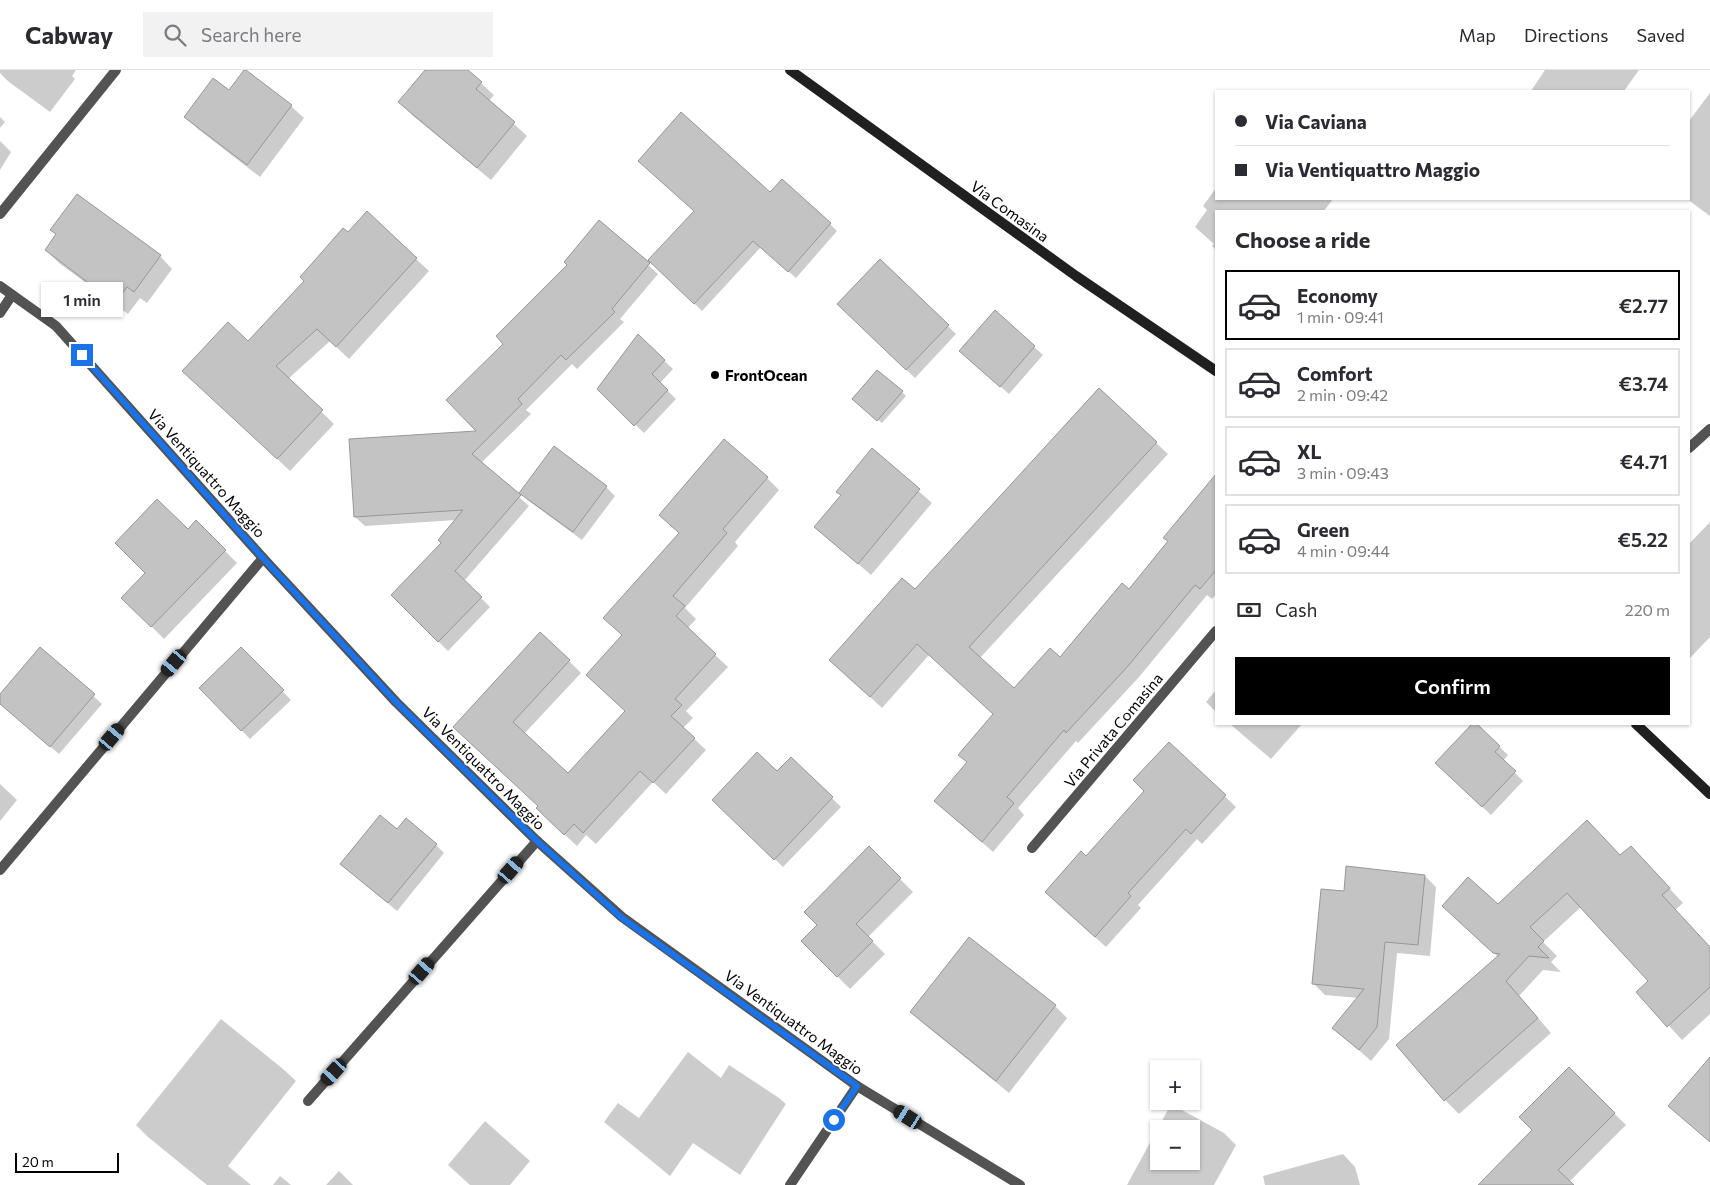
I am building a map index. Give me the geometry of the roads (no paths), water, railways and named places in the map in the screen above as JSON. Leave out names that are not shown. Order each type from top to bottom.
[{"type":"street","points":[[0,214],[116,70]]},
{"type":"street","name":"Via Comasina","points":[[790,70],[1076,276],[1215,370]]},
{"type":"street","name":"Via Ventiquattro Maggio","points":[[0,286],[56,326],[263,558],[396,702],[537,841],[622,918],[857,1086],[1020,1185]]},
{"type":"street","points":[[0,313],[12,295]]},
{"type":"street","points":[[1690,447],[1710,429]]},
{"type":"street","points":[[0,870],[263,558]]},
{"type":"street","name":"Via Privata Comasina","points":[[1032,848],[1215,632]]},
{"type":"street","points":[[1637,725],[1710,794]]},
{"type":"street","points":[[308,1101],[537,841]]},
{"type":"street","points":[[790,1185],[857,1086]]},
{"type":"place","name":"FrontOcean","points":[[715,375]]}]
